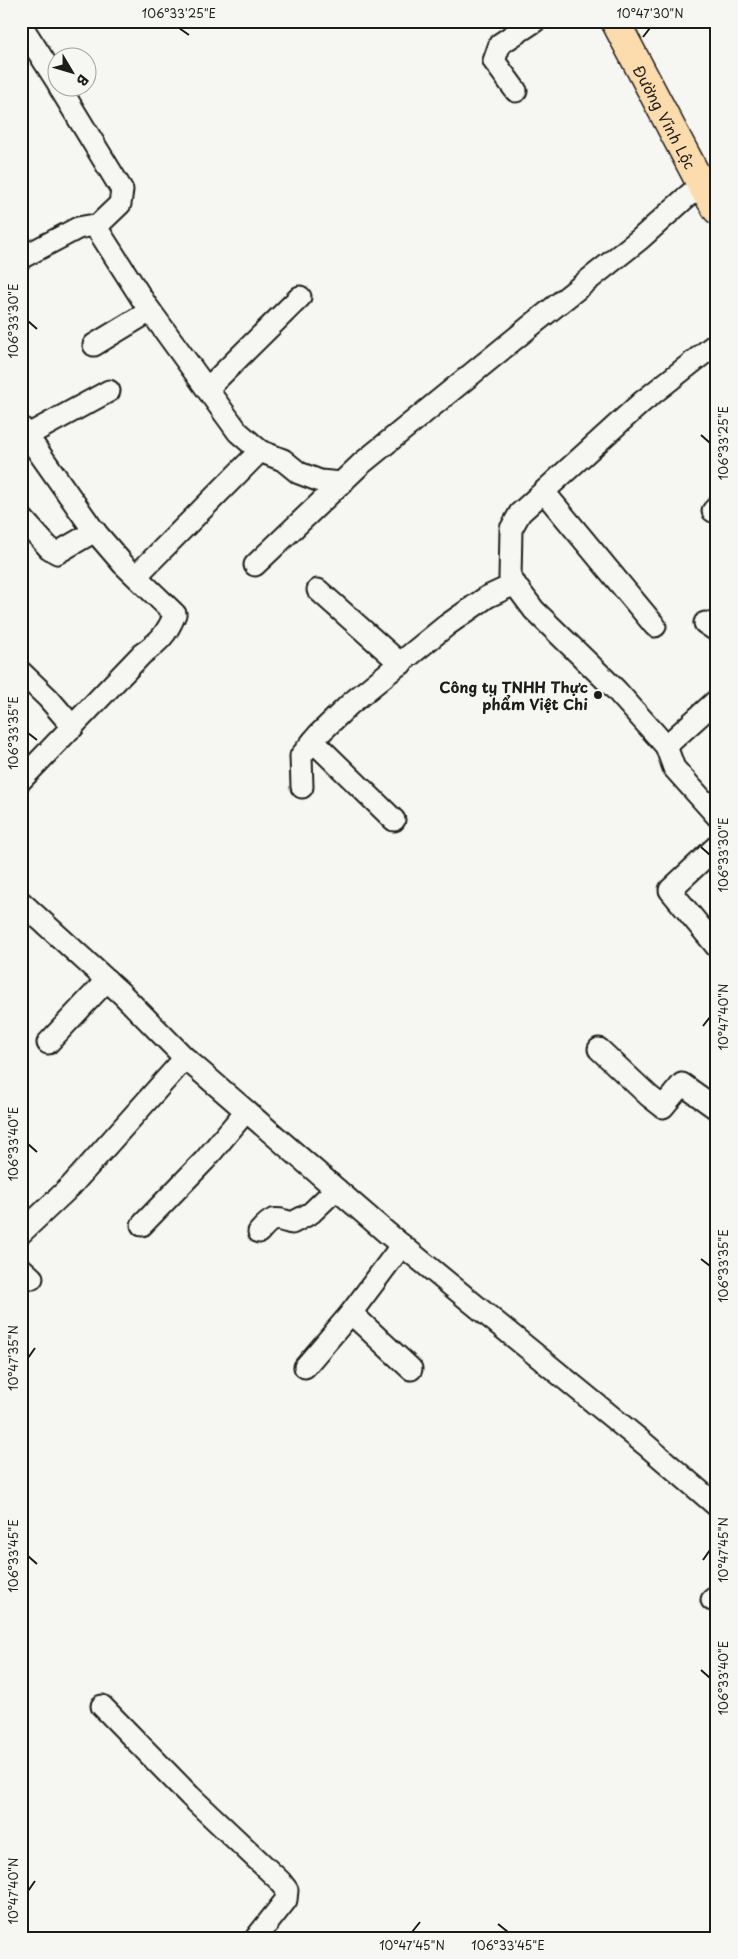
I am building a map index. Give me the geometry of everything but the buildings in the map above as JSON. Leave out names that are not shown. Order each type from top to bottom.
[{"type":"main road","name":"Đường Vĩnh Lộc","points":[[615,21],[709,179],[717,210]]},
{"type":"street","points":[[516,91],[494,61],[500,44],[535,21]]},
{"type":"street","points":[[21,25],[48,67]]},
{"type":"street","points":[[66,98],[122,190],[120,204],[96,228]]},
{"type":"street","points":[[255,565],[361,464],[640,239],[709,179]]},
{"type":"street","points":[[21,258],[78,228],[89,226],[96,228],[150,311],[238,432],[260,451],[282,460],[299,473],[320,481],[342,483]]},
{"type":"street","points":[[207,389],[300,297]]},
{"type":"street","points":[[94,345],[150,311]]},
{"type":"street","points":[[717,343],[642,402],[520,514],[510,529],[510,578],[534,610],[616,690],[666,746],[674,768],[717,816]]},
{"type":"street","points":[[21,780],[142,654],[156,644],[168,631],[175,614],[95,532],[52,473],[25,431],[109,391]]},
{"type":"street","points":[[136,576],[260,451]]},
{"type":"street","points":[[544,492],[655,626]]},
{"type":"street","points":[[21,516],[49,548],[57,553],[95,532]]},
{"type":"street","points":[[302,787],[301,756],[313,741],[350,704],[447,625],[487,597],[515,584]]},
{"type":"street","points":[[318,590],[400,664]]},
{"type":"street","points":[[21,672],[48,698],[73,727]]},
{"type":"street","points":[[666,746],[717,700]]},
{"type":"street","points":[[313,741],[394,820]]},
{"type":"street","points":[[717,846],[670,890],[717,948]]},
{"type":"street","points":[[23,908],[107,980],[185,1058],[246,1111],[402,1245],[646,1445],[717,1506]]},
{"type":"street","points":[[48,1042],[107,980]]},
{"type":"street","points":[[599,1049],[663,1108],[682,1084],[717,1109]]},
{"type":"street","points":[[21,1233],[70,1187],[185,1058]]},
{"type":"street","points":[[142,1225],[205,1160],[246,1111]]},
{"type":"street","points":[[258,1232],[273,1219],[278,1218],[292,1223],[311,1213],[336,1188]]},
{"type":"street","points":[[305,1368],[351,1313],[402,1245]]},
{"type":"street","points":[[351,1313],[411,1369]]},
{"type":"street","points":[[102,1706],[190,1796],[280,1881],[287,1890],[286,1900],[275,1917],[256,1938]]},
{"type":"place","name":"Công ty TNHH Thực phẩm Việt Chi","points":[[598,695]]}]
